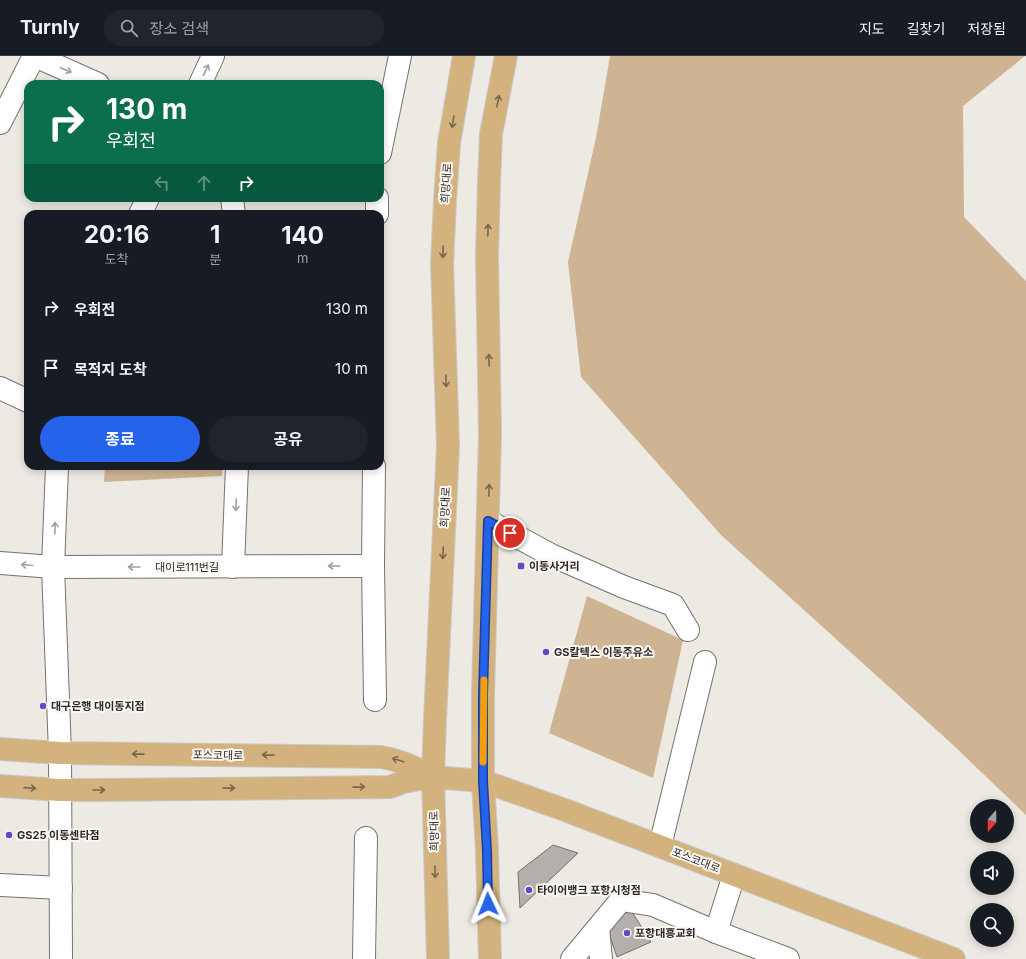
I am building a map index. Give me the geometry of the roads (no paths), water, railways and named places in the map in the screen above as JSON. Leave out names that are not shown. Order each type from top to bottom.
[{"type":"main road","name":"희망대로","points":[[438,959],[433,777],[448,446],[442,264],[450,144],[464,56]]},
{"type":"main road","points":[[490,959],[487,851],[483,781],[483,694],[490,434],[487,256],[491,134],[506,56]]},
{"type":"main road","name":"포스코대로","points":[[0,749],[60,753],[381,756],[407,764],[433,777]]},
{"type":"main road","name":"포스코대로","points":[[0,786],[60,790],[390,787],[403,782],[433,777],[483,781],[660,846],[954,959]]},
{"type":"street","points":[[0,124],[34,56],[89,80]]},
{"type":"street","points":[[202,80],[213,56]]},
{"type":"street","points":[[384,134],[400,56]]},
{"type":"street","points":[[0,388],[24,399]]},
{"type":"street","points":[[57,470],[53,567],[60,753],[61,959]]},
{"type":"street","points":[[233,567],[237,470]]},
{"type":"street","points":[[374,470],[373,566],[375,700]]},
{"type":"street","points":[[488,521],[551,555],[624,587],[673,605],[688,630]]},
{"type":"street","name":"대이로111번길","points":[[0,563],[53,567],[373,566]]},
{"type":"street","points":[[660,846],[705,662]]},
{"type":"street","points":[[364,959],[366,838]]},
{"type":"street","points":[[716,932],[734,874]]},
{"type":"street","points":[[0,885],[61,888]]},
{"type":"street","points":[[572,959],[621,900],[653,905],[716,932],[788,959]]},
{"type":"street","points":[[598,928],[601,959]]},
{"type":"place","name":"이동사거리","points":[[521,566]]},
{"type":"place","name":"GS칼텍스 이동주유소","points":[[546,652]]},
{"type":"place","name":"대구은행 대이동지점","points":[[43,706]]},
{"type":"place","name":"GS25 이동센타점","points":[[9,835]]},
{"type":"place","name":"타이어뱅크 포항시청점","points":[[529,890]]},
{"type":"place","name":"포항대흥교회","points":[[627,933]]}]
